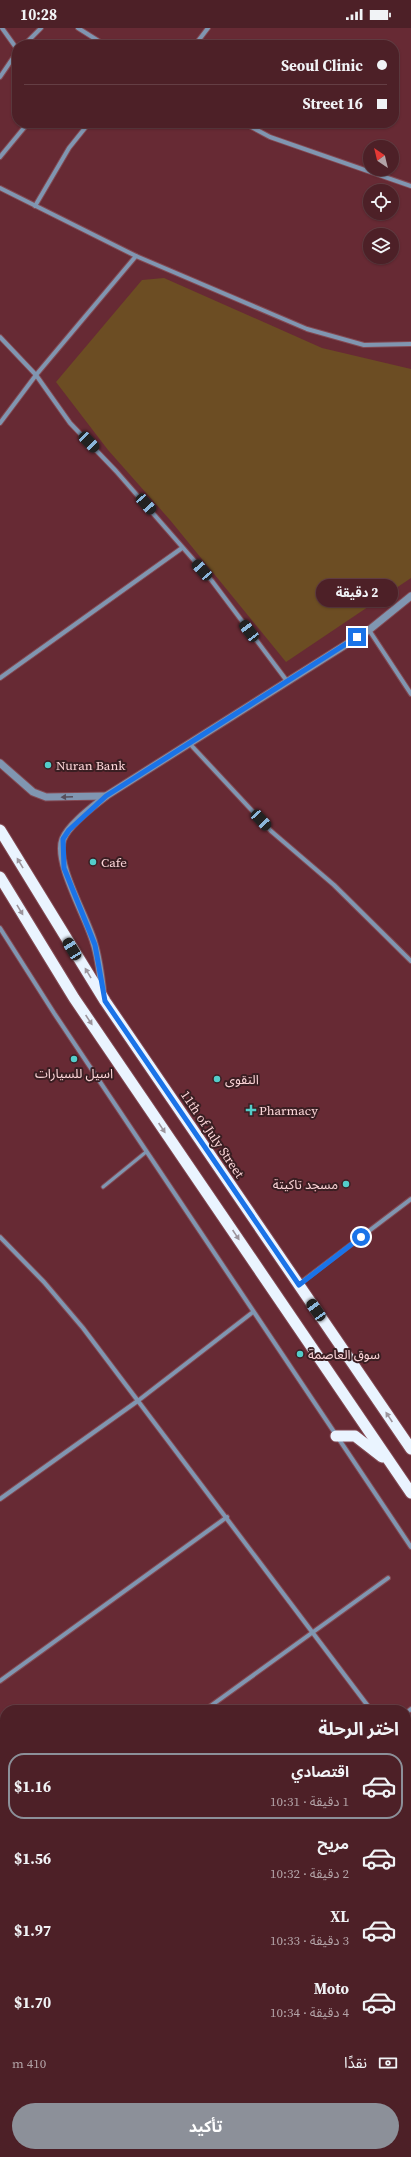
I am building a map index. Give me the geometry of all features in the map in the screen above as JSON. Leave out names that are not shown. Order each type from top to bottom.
[{"type":"highway","name":"11th of July Street","points":[[0,830],[105,1001],[411,1449]]},
{"type":"highway","points":[[0,877],[74,998],[411,1493]]},
{"type":"highway","points":[[336,1436],[355,1436],[392,1465]]},
{"type":"street","points":[[2,28],[12,42]]},
{"type":"street","points":[[29,40],[41,28]]},
{"type":"street","points":[[78,28],[97,40]]},
{"type":"street","points":[[199,40],[208,28]]},
{"type":"street","points":[[0,77],[12,59]]},
{"type":"street","points":[[0,157],[24,128]]},
{"type":"street","points":[[34,206],[69,148],[86,128]]},
{"type":"street","points":[[253,128],[270,137],[411,186]]},
{"type":"street","points":[[0,188],[136,256],[307,329],[364,344],[411,344]]},
{"type":"street","points":[[0,424],[36,375],[136,256]]},
{"type":"street","points":[[0,337],[36,375],[70,423],[126,482],[212,581],[287,681]]},
{"type":"street","points":[[0,678],[182,548]]},
{"type":"street","points":[[105,1001],[95,945],[90,927],[70,886],[64,868],[62,851],[63,839],[69,830],[106,796],[369,630],[411,596]]},
{"type":"street","points":[[369,630],[411,694]]},
{"type":"street","points":[[190,744],[271,831],[334,885],[411,961]]},
{"type":"street","points":[[0,764],[34,792],[46,797],[106,796]]},
{"type":"street","points":[[0,928],[146,1152],[411,1547]]},
{"type":"street","points":[[299,1285],[411,1199]]},
{"type":"street","points":[[0,1237],[65,1306],[139,1400],[367,1705]]},
{"type":"street","points":[[0,1499],[139,1400],[253,1312]]},
{"type":"street","points":[[0,1681],[227,1517]]},
{"type":"street","points":[[212,1705],[388,1578]]},
{"type":"lane","points":[[103,1186],[146,1152]]},
{"type":"shaded area","points":[[164,278],[322,348],[411,369],[411,578],[286,662],[170,520],[108,450],[56,382],[142,280]]},
{"type":"place","name":"Nuran Bank","points":[[48,765]]},
{"type":"place","name":"Cafe","points":[[93,862]]},
{"type":"place","name":"اسيل للسيارات","points":[[74,1059]]},
{"type":"place","name":"التقوى","points":[[217,1079]]},
{"type":"place","name":"Pharmacy","points":[[251,1110]]},
{"type":"place","name":"مسجد تاكيتة","points":[[346,1184]]},
{"type":"place","name":"سوق العاصمة","points":[[300,1354]]},
{"type":"route","points":[[357,637],[106,796],[69,830],[63,839],[62,851],[64,868],[70,886],[90,927],[98,959],[105,1001],[299,1285],[361,1237]]}]
